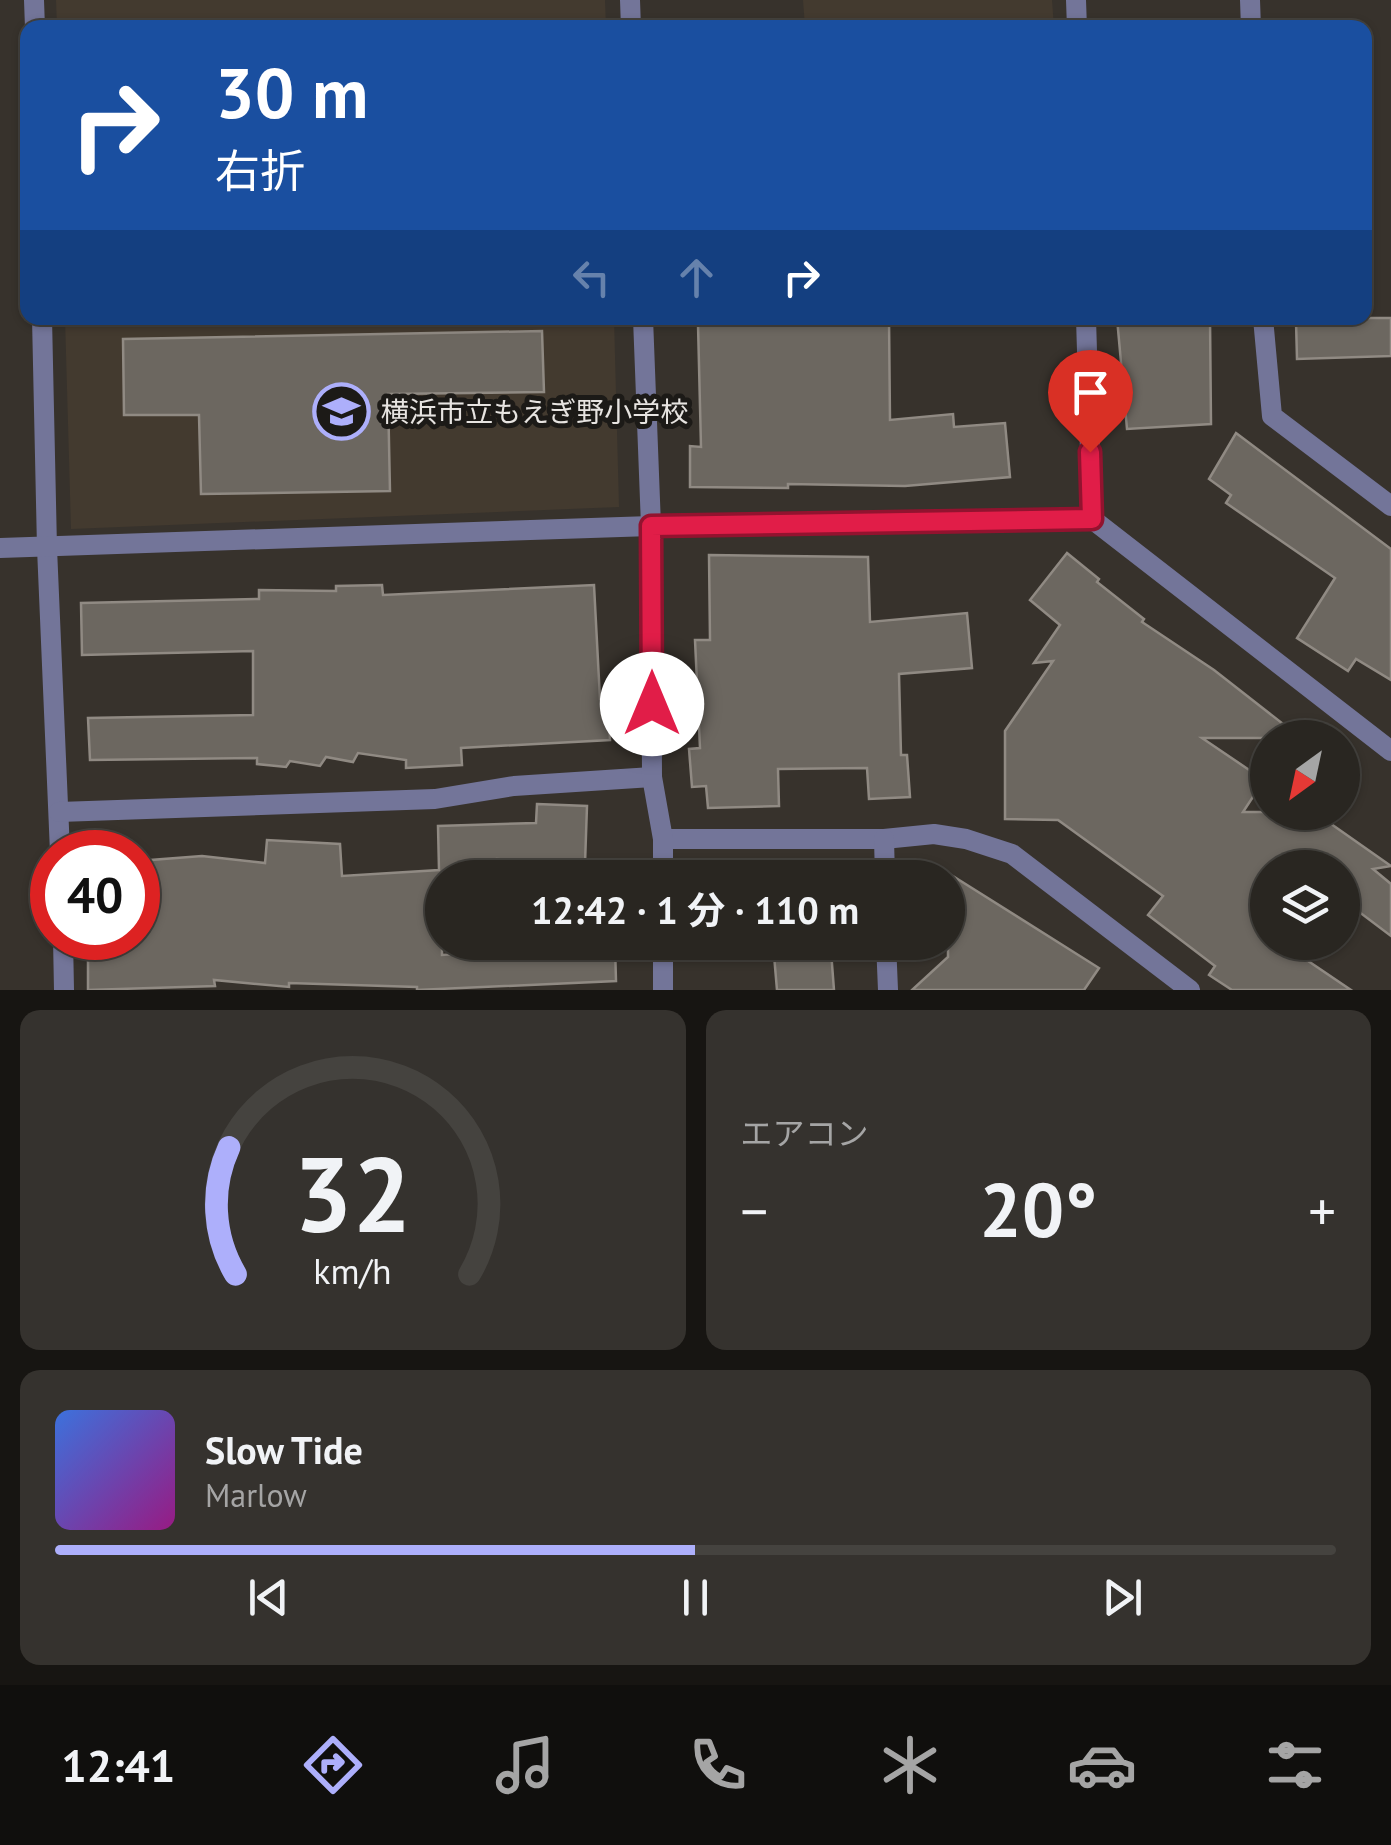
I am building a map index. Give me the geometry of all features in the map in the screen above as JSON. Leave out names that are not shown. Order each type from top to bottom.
[{"type":"street","points":[[42,325],[59,830]]},
{"type":"street","points":[[643,325],[651,526],[652,777],[663,860]]},
{"type":"street","points":[[1086,325],[1092,519]]},
{"type":"street","points":[[1264,325],[1272,416],[1391,506]]},
{"type":"street","points":[[0,548],[651,526],[1092,519],[1391,752]]},
{"type":"street","points":[[59,812],[435,799],[514,786],[652,777]]},
{"type":"street","points":[[663,839],[884,839],[934,834],[966,838],[1012,854],[1190,990]]},
{"type":"street","points":[[884,839],[884,860]]},
{"type":"street","points":[[63,960],[64,990]]},
{"type":"street","points":[[663,960],[663,990]]},
{"type":"street","points":[[887,960],[888,990]]},
{"type":"shaded area","points":[[56,0],[605,0],[606,20],[57,20]]},
{"type":"shaded area","points":[[803,0],[1052,0],[1053,20],[804,20]]},
{"type":"shaded area","name":"横浜市立もえぎ野小学校","points":[[65,325],[614,325],[619,507],[71,529]]},
{"type":"building","points":[[1372,318],[1391,318],[1391,356],[1297,359],[1296,325],[1372,325]]},
{"type":"building","points":[[698,325],[889,325],[890,420],[953,414],[954,427],[1005,423],[1010,477],[905,486],[690,487],[690,446],[701,447]]},
{"type":"building","points":[[1118,325],[1210,325],[1211,424],[1127,429]]},
{"type":"building","points":[[542,331],[544,392],[388,394],[390,491],[201,494],[199,415],[124,415],[123,339]]},
{"type":"building","points":[[1236,433],[1391,549],[1391,680],[1356,659],[1348,671],[1297,638],[1335,578],[1226,503],[1231,495],[1209,479]]},
{"type":"building","points":[[1067,553],[1144,619],[1142,622],[1214,670],[1278,720],[1250,720],[1250,738],[1202,738],[1250,771],[1250,801],[1243,812],[1250,812],[1250,830],[1340,830],[1391,866],[1373,869],[1391,884],[1391,936],[1360,913],[1360,850],[1250,850],[1250,960],[1307,960],[1351,990],[1232,990],[1209,975],[1215,966],[1148,915],[1163,896],[1058,820],[1005,819],[1005,731],[1053,661],[1034,663],[1060,625],[1030,600]]},
{"type":"building","points":[[709,555],[868,557],[870,622],[967,613],[972,668],[899,674],[901,755],[907,755],[910,797],[869,799],[867,768],[778,769],[779,806],[708,808],[706,786],[692,787],[689,749],[700,748],[695,640],[710,640]]},
{"type":"building","points":[[382,585],[383,595],[594,585],[600,699],[608,699],[610,740],[461,748],[462,765],[406,768],[406,760],[358,753],[353,762],[326,757],[320,766],[290,761],[286,767],[257,764],[257,758],[90,760],[88,718],[253,715],[253,651],[82,655],[81,603],[259,599],[259,590],[336,591],[336,586]]},
{"type":"building","points":[[537,804],[587,806],[585,860],[439,860],[438,826],[536,823]]},
{"type":"building","points":[[267,840],[340,844],[342,876],[425,871],[425,960],[615,960],[616,981],[417,990],[289,983],[289,987],[214,980],[215,986],[88,990],[88,960],[160,960],[160,859],[202,856],[265,863]]},
{"type":"building","points":[[965,884],[1099,968],[1084,990],[912,990],[945,960],[965,960]]},
{"type":"building","points":[[774,960],[832,960],[834,990],[777,990]]},
{"type":"place","name":"横浜市立もえぎ野小学校","points":[[342,412]]},
{"type":"route","points":[[652,704],[651,526],[1092,519],[1090,452]]}]
